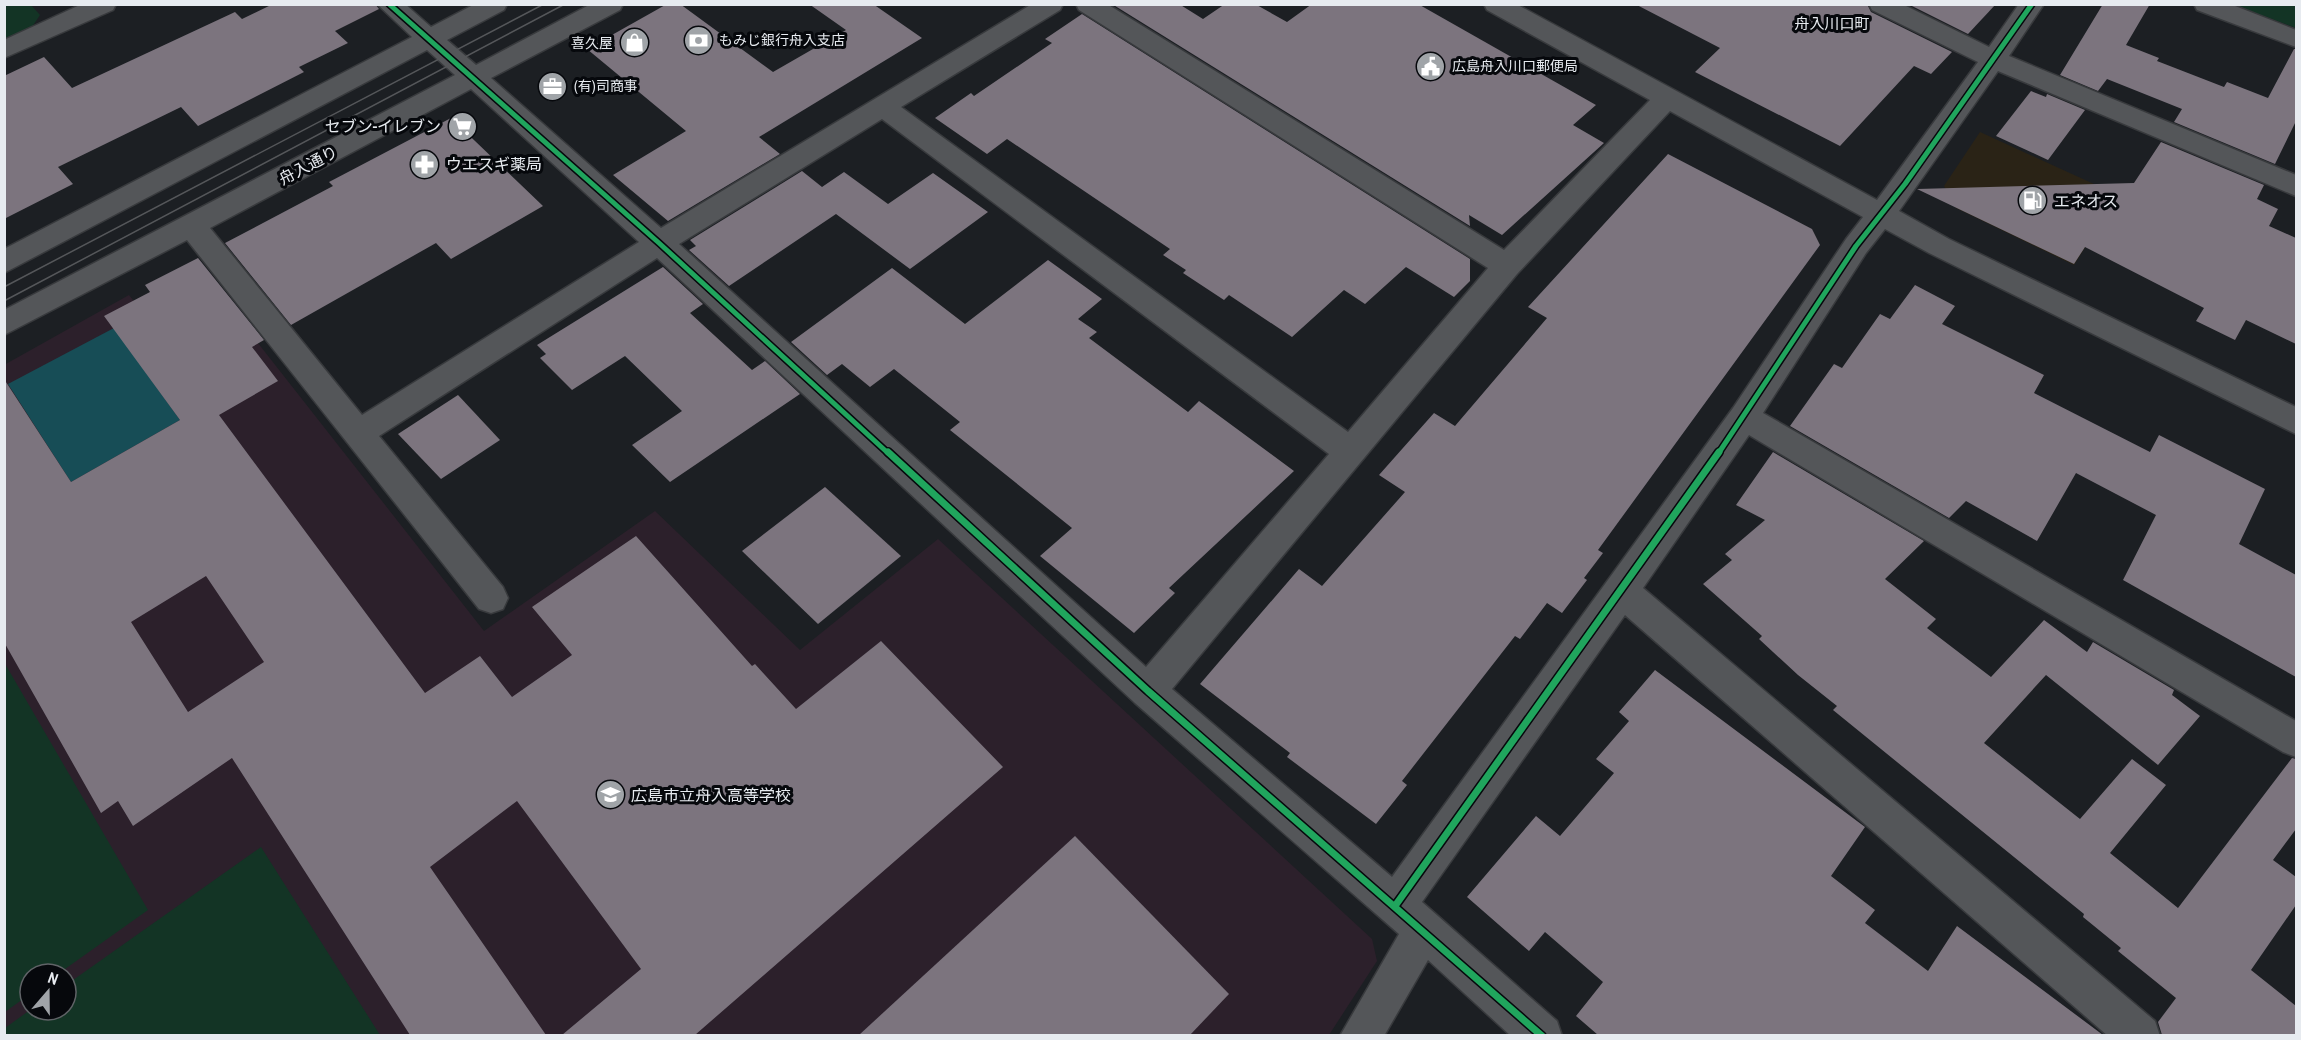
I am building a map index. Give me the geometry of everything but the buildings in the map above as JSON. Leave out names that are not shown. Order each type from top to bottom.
[{"type":"street","points":[[4,50],[56,14],[104,4]]},
{"type":"street","points":[[389,4],[659,243],[1148,691],[1542,1035]]},
{"type":"street","points":[[4,262],[495,4]]},
{"type":"street","name":"舟入通り","points":[[4,324],[475,78],[611,4]]},
{"type":"street","points":[[358,433],[659,243],[884,108],[1051,4]]},
{"type":"street","points":[[1088,4],[1507,266]]},
{"type":"street","points":[[1496,4],[1881,215],[2296,421]]},
{"type":"street","points":[[1881,4],[1994,59],[2296,186]]},
{"type":"street","points":[[1360,1035],[1410,918],[1622,591],[1744,417],[1856,246],[1881,215],[2032,4]]},
{"type":"street","points":[[2206,4],[2296,39]]},
{"type":"street","points":[[1148,691],[1348,450],[1507,266],[1667,98]]},
{"type":"street","points":[[884,108],[1348,450]]},
{"type":"street","points":[[192,226],[491,598]]},
{"type":"street","points":[[1744,417],[2296,740]]},
{"type":"street","points":[[1622,591],[2140,1035]]},
{"type":"shaded area","name":"エネオス","points":[[1980,132],[2118,195],[2074,265],[1956,208],[1944,186]]},
{"type":"shaded area","name":"広島市立舟入高等学校","points":[[129,295],[173,350],[236,315],[484,631],[655,511],[800,650],[938,539],[1372,939],[1377,961],[1329,1035],[5,1035],[4,365]]},
{"type":"green space","points":[[4,5],[31,5],[40,15],[30,30],[5,41]]},
{"type":"green space","points":[[2234,5],[2296,5],[2296,28]]},
{"type":"green space","points":[[4,662],[148,910],[75,962],[18,962],[18,1003],[5,1012]]},
{"type":"green space","points":[[261,847],[380,1035],[5,1035],[5,1028],[18,1019],[18,1022],[78,1022],[78,977]]},
{"type":"water","points":[[114,328],[180,420],[71,482],[8,384]]},
{"type":"tram line","points":[[4,287],[544,4]]},
{"type":"tram line","points":[[4,301],[565,4]]},
{"type":"cycle path","points":[[389,4],[659,243],[1148,691],[1424,930],[1542,1036]]},
{"type":"cycle path","points":[[1395,906],[1744,417],[1856,246],[1905,184],[2032,4]]},
{"type":"place","name":"もみじ銀行舟入支店","points":[[698,40]]},
{"type":"place","name":"喜久屋","points":[[634,43]]},
{"type":"place","name":"広島舟入川口郵便局","points":[[1431,66]]},
{"type":"place","name":"(有)司商事","points":[[553,86]]},
{"type":"place","name":"セブン-イレブン","points":[[462,126]]},
{"type":"place","name":"ウエスギ薬局","points":[[425,164]]},
{"type":"place","name":"エネオス","points":[[2033,201]]},
{"type":"place","name":"広島市立舟入高等学校","points":[[610,795]]},
{"type":"district","name":"舟入川口町","points":[[1832,24]]}]
